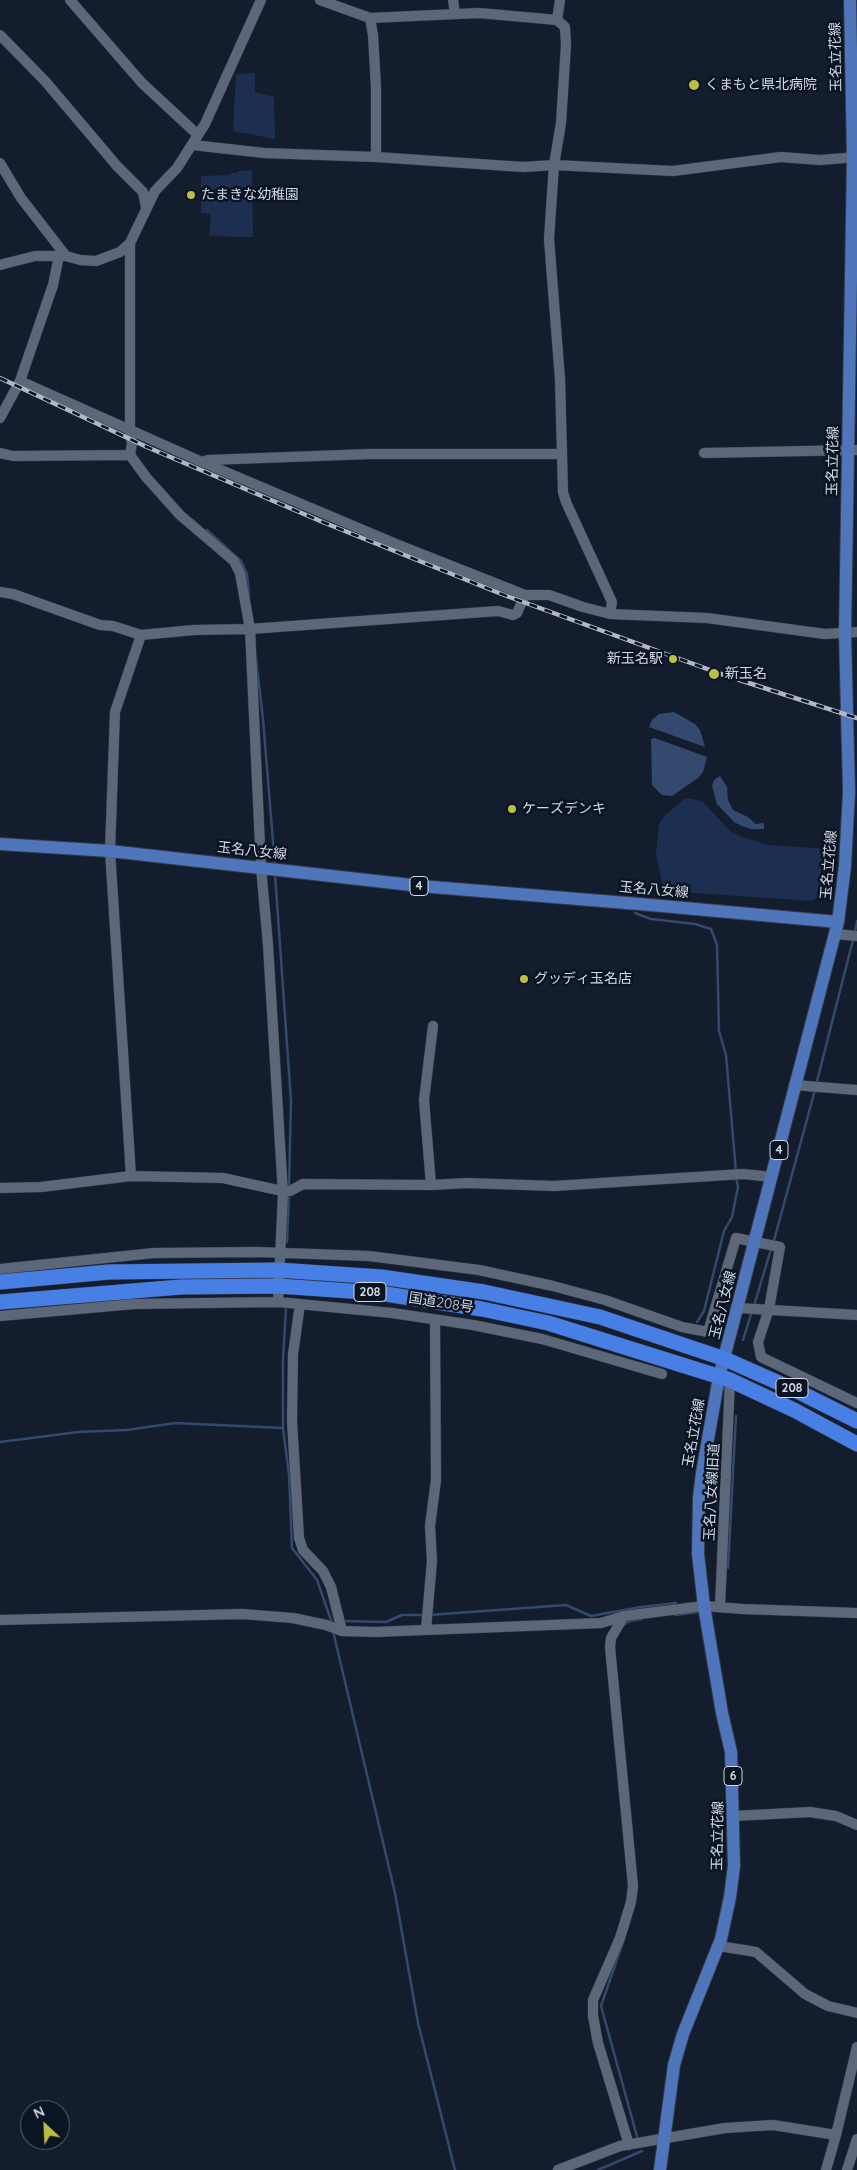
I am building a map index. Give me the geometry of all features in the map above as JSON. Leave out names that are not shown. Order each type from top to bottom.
[{"type":"highway","name":"国道208号","points":[[0,1282],[109,1272],[278,1270],[381,1277],[484,1292],[600,1318],[725,1358],[857,1421]]},
{"type":"highway","name":"国道208号","points":[[0,1302],[181,1286],[278,1294],[378,1293],[482,1309],[548,1323],[724,1378],[794,1410],[857,1444]]},
{"type":"main road","name":"玉名立花線","points":[[844,932],[845,866],[853,792],[851,632],[855,157],[852,3]]},
{"type":"main road","name":"玉名八女線","points":[[0,844],[110,851],[420,886],[651,904],[844,932],[794,1085],[725,1358],[724,1378]]},
{"type":"main road","name":"玉名立花線","points":[[660,2170],[670,2137],[674,2065],[683,2034],[719,1946],[730,1898],[734,1866],[732,1752],[722,1713],[704,1606],[698,1554],[699,1498],[708,1433],[724,1378]]},
{"type":"street","points":[[70,0],[142,83],[196,140],[264,153],[376,157],[523,167],[554,165],[673,171],[781,158],[820,160],[855,157]]},
{"type":"street","points":[[261,0],[196,140],[177,168],[155,191],[130,244],[130,431],[132,443],[130,455],[146,477],[180,515],[234,561],[240,573],[250,629],[261,867],[273,1027],[282,1192],[278,1294]]},
{"type":"street","points":[[320,0],[370,18],[479,13],[557,20],[565,27],[566,44],[561,123],[554,165],[549,239],[560,379],[561,454],[566,502],[612,602],[610,614]]},
{"type":"street","points":[[453,0],[455,14]]},
{"type":"street","points":[[557,20],[560,0]]},
{"type":"street","points":[[370,18],[376,88],[376,157]]},
{"type":"street","points":[[0,35],[45,81],[117,166],[143,192],[146,208]]},
{"type":"street","points":[[0,163],[21,198],[63,256]]},
{"type":"street","points":[[0,265],[35,256],[63,256],[80,260],[96,260],[120,252],[130,244]]},
{"type":"street","points":[[0,418],[20,381],[63,256]]},
{"type":"street","points":[[20,381],[202,462],[392,542],[525,595],[548,595],[583,608],[610,614],[707,618],[783,630],[825,634],[851,632]]},
{"type":"street","points":[[704,453],[853,450]]},
{"type":"street","points":[[0,453],[13,456],[130,455]]},
{"type":"street","points":[[202,462],[208,460],[370,454],[561,454]]},
{"type":"street","points":[[0,592],[13,594],[100,624],[141,635],[498,611],[513,615],[517,613],[525,595]]},
{"type":"street","points":[[131,1176],[110,851],[115,712],[141,635]]},
{"type":"street","points":[[431,1185],[424,1100],[433,1026]]},
{"type":"street","points":[[794,1085],[857,1090]]},
{"type":"street","points":[[0,1188],[42,1187],[131,1176],[223,1178],[282,1192],[290,1191],[303,1184],[431,1185],[467,1183],[554,1186],[743,1174],[772,1177]]},
{"type":"street","points":[[0,1269],[154,1253],[280,1253],[369,1256],[479,1270],[605,1300],[682,1327],[708,1332],[736,1238],[780,1247],[769,1309],[758,1342],[761,1357],[857,1403]]},
{"type":"street","points":[[0,1316],[278,1294],[300,1304],[392,1313],[473,1325],[542,1339],[662,1374]]},
{"type":"street","points":[[300,1304],[293,1354],[292,1421],[299,1538],[304,1550],[323,1572],[330,1587],[340,1630]]},
{"type":"street","points":[[738,1308],[857,1315]]},
{"type":"street","points":[[426,1629],[432,1561],[430,1526],[436,1480],[435,1320]]},
{"type":"street","name":"玉名八女線旧道","points":[[720,1606],[724,1378]]},
{"type":"street","points":[[0,1620],[242,1614],[293,1618],[340,1630],[426,1629],[601,1622],[624,1616],[704,1606],[857,1613]]},
{"type":"street","points":[[624,1616],[611,1638],[610,1647],[633,1886],[631,1902],[620,1938],[593,2000],[593,2016],[598,2043],[629,2145]]},
{"type":"street","points":[[734,1816],[810,1812],[836,1816],[857,1825]]},
{"type":"street","points":[[719,1946],[756,1952],[805,1994],[828,2006],[857,2012]]},
{"type":"street","points":[[826,2170],[857,2047]]},
{"type":"street","points":[[558,2170],[620,2146],[725,2128],[773,2125],[836,2136]]},
{"type":"street","points":[[847,2170],[857,2139]]},
{"type":"shaded area","points":[[255,73],[255,92],[274,97],[275,139],[233,131],[236,74]]},
{"type":"shaded area","points":[[252,170],[253,237],[209,236],[211,214],[201,213],[201,176],[230,175],[239,171]]},
{"type":"shaded area","points":[[674,712],[695,724],[700,730],[705,747],[649,727],[652,720],[659,714]]},
{"type":"shaded area","points":[[655,738],[707,757],[703,772],[698,778],[672,796],[662,795],[652,785],[651,739]]},
{"type":"shaded area","points":[[720,776],[727,787],[728,800],[733,810],[748,817],[756,824],[764,823],[764,829],[751,829],[734,822],[717,804],[712,786],[714,780]]},
{"type":"shaded area","points":[[686,798],[702,801],[730,831],[743,837],[768,845],[829,849],[827,887],[822,895],[812,901],[666,891],[662,882],[656,854],[659,824],[665,815]]},
{"type":"waterway","points":[[207,530],[241,561],[247,574],[249,594]]},
{"type":"waterway","points":[[256,659],[275,866]]},
{"type":"waterway","points":[[275,874],[291,1101],[289,1187]]},
{"type":"waterway","points":[[635,913],[651,919],[695,924],[711,929],[717,945],[719,1031],[726,1055],[736,1172]]},
{"type":"waterway","points":[[855,932],[857,921]]},
{"type":"waterway","points":[[816,1085],[853,940]]},
{"type":"waterway","points":[[773,1244],[815,1090]]},
{"type":"waterway","points":[[697,1322],[704,1311],[724,1231],[732,1217],[738,1187],[736,1178]]},
{"type":"waterway","points":[[287,1242],[289,1193]]},
{"type":"waterway","points":[[754,1306],[771,1249]]},
{"type":"waterway","points":[[286,1308],[283,1360],[283,1428],[289,1475],[292,1548],[317,1580],[332,1623]]},
{"type":"waterway","points":[[743,1340],[752,1311]]},
{"type":"waterway","points":[[728,1568],[736,1416]]},
{"type":"waterway","points":[[0,1442],[78,1432],[127,1430],[175,1423],[283,1428]]},
{"type":"waterway","points":[[429,1615],[566,1605],[591,1616],[676,1603]]},
{"type":"waterway","points":[[675,1615],[699,1612]]},
{"type":"waterway","points":[[343,1621],[386,1622],[402,1615],[423,1615]]},
{"type":"waterway","points":[[622,1626],[630,1621],[642,1619]]},
{"type":"waterway","points":[[333,1631],[395,1893],[418,2023],[455,2170]]},
{"type":"waterway","points":[[623,1942],[601,2006],[638,2140]]},
{"type":"waterway","points":[[598,2170],[642,2151]]},
{"type":"railway","points":[[0,378],[147,447],[325,523],[504,595],[721,674],[857,718]]},
{"type":"place","name":"くまもと県北病院","points":[[694,85]]},
{"type":"place","name":"たまきな幼稚園","points":[[191,195]]},
{"type":"place","name":"新玉名駅","points":[[673,659]]},
{"type":"place","name":"新玉名","points":[[714,674]]},
{"type":"place","name":"ケーズデンキ","points":[[512,809]]},
{"type":"place","name":"グッディ玉名店","points":[[524,979]]}]
